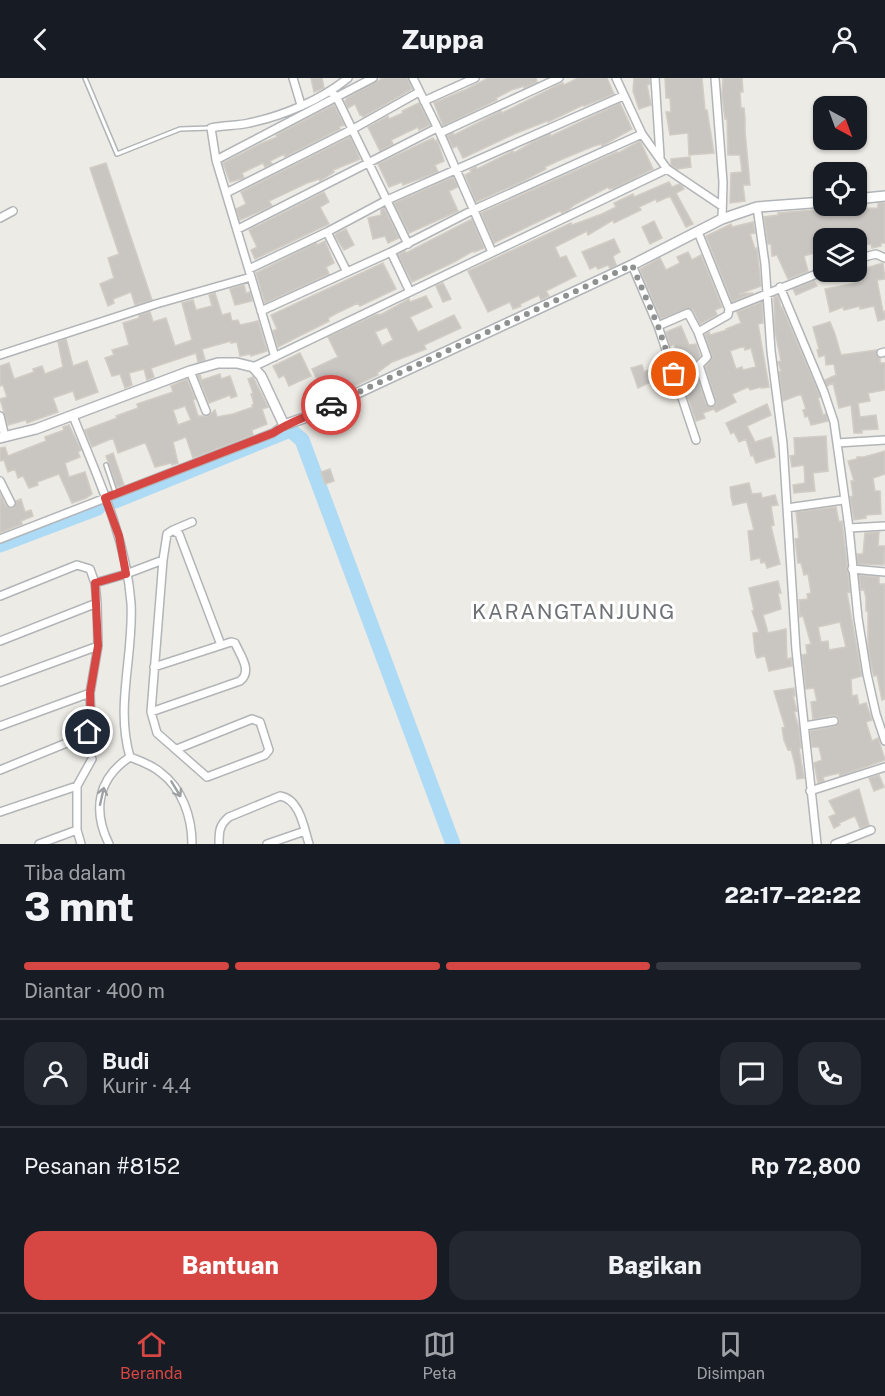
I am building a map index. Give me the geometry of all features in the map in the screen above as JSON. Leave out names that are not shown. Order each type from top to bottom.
[{"type":"street","points":[[293,78],[302,105]]},
{"type":"street","points":[[275,357],[216,160],[211,128],[246,124],[278,116],[328,91],[348,78]]},
{"type":"street","points":[[216,160],[373,78]]},
{"type":"street","points":[[413,78],[492,252]]},
{"type":"street","points":[[424,101],[475,78]]},
{"type":"street","points":[[238,229],[438,131],[559,78]]},
{"type":"street","points":[[616,78],[642,134],[667,168],[722,206]]},
{"type":"street","points":[[655,78],[660,158]]},
{"type":"street","points":[[715,78],[723,182],[722,219]]},
{"type":"street","points":[[328,91],[336,96],[408,243]]},
{"type":"street","points":[[226,193],[353,129],[419,92]]},
{"type":"street","points":[[249,269],[387,200],[623,96]]},
{"type":"street","points":[[261,311],[391,252],[474,210],[642,134]]},
{"type":"street","points":[[253,367],[667,168]]},
{"type":"street","points":[[867,198],[885,196]]},
{"type":"street","points":[[0,539],[273,433],[284,425],[304,418],[632,265],[722,219],[757,207],[813,203]]},
{"type":"street","points":[[757,207],[783,444],[796,650],[817,844]]},
{"type":"street","points":[[0,218],[13,212]]},
{"type":"street","points":[[327,232],[347,272]]},
{"type":"street","points":[[698,232],[729,309],[728,315],[698,332]]},
{"type":"street","points":[[391,252],[410,292]]},
{"type":"street","points":[[867,256],[876,254],[885,258]]},
{"type":"street","points":[[632,265],[658,326],[696,440]]},
{"type":"street","points":[[729,309],[813,275]]},
{"type":"street","points":[[0,355],[156,304],[251,277]]},
{"type":"street","points":[[780,287],[824,392],[834,422],[867,674],[885,741]]},
{"type":"street","points":[[658,326],[688,313],[707,357],[699,364],[711,402]]},
{"type":"street","points":[[0,416],[3,437],[36,429],[73,416],[190,371],[218,363],[237,363],[253,367],[261,376],[284,425]]},
{"type":"street","points":[[190,371],[206,411]]},
{"type":"street","points":[[73,416],[119,536],[131,601],[123,725],[130,757]]},
{"type":"street","points":[[837,443],[885,440]]},
{"type":"street","points":[[0,481],[11,504]]},
{"type":"street","points":[[787,508],[843,500]]},
{"type":"street","points":[[177,749],[252,719],[260,722],[269,750],[265,755],[207,777],[157,734],[151,712],[166,534],[192,522]]},
{"type":"street","points":[[849,528],[885,526]]},
{"type":"street","points":[[173,530],[179,534],[221,645]]},
{"type":"street","points":[[95,583],[163,560]]},
{"type":"street","points":[[0,596],[77,565],[90,569],[95,583],[98,646],[90,693],[91,725],[88,732],[84,736],[0,770]]},
{"type":"street","points":[[852,569],[885,572]]},
{"type":"street","points":[[0,641],[97,603]]},
{"type":"street","points":[[151,712],[240,681],[244,678],[246,669],[235,643],[231,642],[154,667]]},
{"type":"street","points":[[0,682],[98,646]]},
{"type":"street","points":[[0,726],[90,693]]},
{"type":"street","points":[[805,726],[834,721]]},
{"type":"street","points":[[106,843],[99,815],[104,786],[111,773],[130,757]]},
{"type":"street","points":[[130,757],[158,770],[171,780],[185,806],[192,830],[192,844]]},
{"type":"street","points":[[81,844],[76,830],[77,786],[92,759]]},
{"type":"street","points":[[810,791],[885,767]]},
{"type":"street","points":[[0,812],[77,786]]},
{"type":"street","points":[[219,844],[219,831],[222,823],[229,817],[280,796],[288,797],[294,803],[309,844]]},
{"type":"street","points":[[39,844],[76,830]]},
{"type":"street","points":[[836,844],[871,830]]},
{"type":"street","points":[[267,844],[305,831]]},
{"type":"lane","points":[[85,78],[117,154],[180,129],[211,128]]},
{"type":"lane","points":[[106,465],[115,494]]},
{"type":"building","points":[[311,78],[322,78],[324,88],[314,92]]},
{"type":"building","points":[[383,78],[407,78],[412,89],[363,117],[355,104],[348,108],[345,101],[347,98]]},
{"type":"building","points":[[488,78],[536,78],[537,82],[524,88],[524,86],[511,90],[496,98],[497,100],[443,126],[434,103]]},
{"type":"building","points":[[578,78],[607,78],[614,94],[514,134],[463,158],[457,146],[453,148],[447,136],[453,133],[454,135],[501,111],[502,113],[556,86]]},
{"type":"building","points":[[634,78],[649,78],[650,84],[647,85],[651,105],[639,109],[633,91]]},
{"type":"building","points":[[665,78],[702,78],[705,110],[707,110],[714,153],[689,155],[688,133],[670,135],[666,112],[671,112],[670,98],[666,98]]},
{"type":"building","points":[[723,78],[742,78],[741,108],[744,108],[750,185],[743,185],[745,201],[730,203],[731,173],[742,172],[740,155],[728,155],[727,119],[725,119],[722,95]]},
{"type":"building","points":[[419,103],[430,125],[419,130],[418,127],[391,140],[393,144],[380,151],[368,127],[388,116],[389,119],[403,113],[402,111]]},
{"type":"building","points":[[620,103],[632,129],[602,146],[601,144],[594,146],[560,160],[525,180],[476,202],[465,175],[471,172],[470,170],[476,167],[477,169],[513,151],[514,153],[533,142],[550,134],[551,136]]},
{"type":"building","points":[[334,105],[344,125],[339,127],[340,129],[285,157],[284,154],[270,161],[272,164],[265,167],[263,163],[248,170],[242,173],[244,178],[230,182],[223,163],[277,137],[276,135]]},
{"type":"building","points":[[350,137],[360,159],[333,170],[334,172],[320,181],[319,179],[307,183],[269,201],[272,206],[240,220],[236,209],[246,204],[241,192]]},
{"type":"building","points":[[433,138],[437,140],[444,161],[435,165],[438,172],[403,185],[402,182],[389,187],[378,164]]},
{"type":"building","points":[[640,141],[653,169],[615,188],[609,189],[608,187],[562,213],[560,211],[494,243],[481,213],[618,153]]},
{"type":"building","points":[[690,157],[691,167],[677,169],[671,165],[671,159]]},
{"type":"building","points":[[106,163],[152,300],[135,305],[131,292],[113,299],[114,303],[108,306],[100,284],[114,278],[108,258],[119,254],[90,168]]},
{"type":"building","points":[[453,177],[458,187],[449,191],[458,211],[409,233],[394,203]]},
{"type":"building","points":[[669,182],[672,187],[679,184],[684,189],[676,193],[693,224],[686,227],[670,196],[657,202],[656,199],[639,207],[641,210],[614,223],[613,220],[588,235],[587,231],[555,247],[560,258],[566,256],[576,276],[546,291],[549,296],[541,300],[539,295],[513,309],[510,302],[488,312],[468,271],[571,223],[572,225],[602,214],[616,207],[614,203],[633,194],[634,197]]},
{"type":"building","points":[[324,192],[329,202],[320,207],[329,224],[255,259],[251,250],[257,247],[249,230]]},
{"type":"building","points":[[878,203],[885,203],[885,243],[881,243],[881,246],[872,248],[871,244],[867,244],[867,228],[813,228],[813,253],[804,256],[808,271],[788,279],[777,255],[772,256],[764,217],[778,215],[778,213],[813,210],[813,216],[867,216],[867,208],[878,208]]},
{"type":"building","points":[[384,208],[399,238],[388,243],[385,236],[373,239],[368,218],[381,215],[381,210]]},
{"type":"building","points":[[472,219],[484,248],[473,251],[412,282],[398,255]]},
{"type":"building","points":[[654,221],[662,238],[650,244],[642,227]]},
{"type":"building","points":[[753,222],[755,233],[750,234],[755,249],[757,248],[761,286],[739,294],[753,293],[732,302],[706,236],[731,224],[732,227]]},
{"type":"building","points":[[346,229],[354,245],[344,250],[335,236]]},
{"type":"building","points":[[614,239],[620,252],[613,256],[616,265],[598,269],[596,266],[590,269],[582,252]]},
{"type":"building","points":[[325,241],[334,263],[326,267],[329,274],[265,303],[256,273],[316,243],[317,245]]},
{"type":"building","points":[[688,252],[692,260],[701,255],[722,307],[715,310],[717,315],[700,324],[693,310],[689,308],[661,319],[640,269],[660,258],[666,270],[680,263],[677,257]]},
{"type":"building","points":[[383,263],[396,289],[360,306],[358,303],[337,313],[328,318],[329,321],[278,347],[273,331],[277,329],[271,315]]},
{"type":"building","points":[[883,263],[885,279],[877,280],[885,319],[878,321],[874,306],[860,309],[860,306],[844,310],[843,307],[830,312],[825,289],[867,282],[867,268]]},
{"type":"building","points":[[813,281],[817,286],[796,295],[793,289]]},
{"type":"building","points":[[443,283],[451,299],[443,302],[436,286]]},
{"type":"building","points":[[244,285],[246,293],[250,292],[252,301],[235,305],[230,289]]},
{"type":"building","points":[[215,293],[222,315],[230,313],[232,321],[238,320],[240,325],[258,321],[267,351],[251,356],[250,354],[240,356],[237,342],[231,343],[231,341],[202,349],[205,360],[198,362],[196,353],[151,368],[154,377],[147,380],[144,369],[129,373],[132,385],[125,388],[120,374],[112,376],[105,358],[114,355],[112,350],[129,345],[123,323],[150,312],[153,322],[166,318],[175,346],[192,340],[182,303],[193,300],[196,310],[212,306],[209,295]]},
{"type":"building","points":[[426,296],[432,307],[410,317],[418,332],[454,315],[461,328],[424,345],[426,349],[392,362],[377,373],[378,375],[309,408],[304,396],[321,387],[312,369],[338,357],[328,337],[375,315],[382,314],[409,299],[410,302]],"holes":[[[387,327],[393,340],[382,346],[375,332]]]},
{"type":"building","points":[[778,296],[781,308],[819,394],[823,415],[826,414],[828,421],[811,425],[808,416],[805,417],[803,410],[806,409],[801,394],[783,401],[779,372],[781,371],[778,362],[781,361],[775,331],[774,297]]},
{"type":"building","points":[[762,302],[763,323],[758,324],[769,387],[750,390],[748,387],[732,394],[736,402],[716,412],[714,409],[703,413],[705,418],[696,421],[678,369],[682,368],[674,344],[670,346],[666,332],[681,326],[689,345],[696,344],[700,356],[694,367],[706,404],[712,407],[716,405],[716,401],[705,367],[712,356],[705,335],[709,332],[710,335],[727,330],[741,323],[737,312]],"holes":[[[744,346],[745,350],[751,348],[756,367],[736,369],[730,351]]]},
{"type":"building","points":[[830,322],[841,355],[877,350],[876,355],[880,358],[880,363],[885,363],[885,390],[868,393],[870,401],[858,403],[860,417],[876,415],[878,429],[854,433],[851,405],[839,408],[833,383],[827,386],[825,380],[836,375],[834,364],[826,365],[825,355],[819,357],[813,327]]},
{"type":"building","points":[[66,339],[73,366],[87,361],[98,392],[76,400],[73,391],[53,398],[58,412],[27,423],[26,420],[8,425],[0,399],[7,397],[3,385],[0,386],[0,366],[9,363],[14,379],[34,372],[33,369],[42,366],[45,374],[63,367],[58,342]]},
{"type":"building","points":[[300,353],[311,376],[289,386],[284,375],[279,378],[273,366]]},
{"type":"building","points":[[663,363],[668,374],[638,388],[631,368],[642,365],[644,372]]},
{"type":"building","points":[[220,374],[221,379],[230,376],[237,396],[231,398],[230,395],[209,403],[198,376],[200,375],[202,380]]},
{"type":"building","points":[[253,377],[268,407],[262,409],[267,424],[252,430],[253,435],[193,458],[186,437],[173,442],[178,463],[172,465],[171,463],[155,467],[144,443],[118,453],[113,438],[92,447],[85,430],[138,408],[137,404],[173,392],[171,386],[187,379],[195,399],[193,400],[198,416],[208,416],[215,410],[217,417],[233,414],[253,407],[251,394],[253,393],[248,379]],"holes":[[[185,406],[191,420],[178,425],[173,410]]]},
{"type":"building","points":[[767,404],[771,415],[747,426],[755,442],[771,437],[775,457],[756,463],[753,455],[751,456],[746,439],[739,442],[734,432],[731,434],[726,423]]},
{"type":"building","points":[[69,425],[81,450],[78,452],[80,457],[65,463],[69,477],[85,472],[92,494],[72,503],[59,474],[37,482],[38,485],[29,488],[23,476],[18,478],[15,469],[8,472],[4,460],[0,461],[0,448],[5,447],[8,456],[46,441],[45,437],[64,430],[63,427]]},
{"type":"building","points":[[826,436],[828,471],[813,473],[815,491],[794,493],[793,485],[805,483],[804,465],[792,467],[790,456],[795,455],[794,438]]},
{"type":"building","points":[[885,451],[885,474],[873,478],[875,491],[880,491],[881,514],[866,515],[866,518],[854,520],[850,497],[853,496],[851,481],[854,481],[848,461]]},
{"type":"building","points":[[113,453],[124,485],[117,487],[106,456]]},
{"type":"building","points":[[330,469],[334,481],[325,484],[321,472]]},
{"type":"building","points":[[749,483],[752,494],[761,493],[762,498],[775,495],[778,505],[771,506],[774,525],[771,526],[780,564],[767,568],[765,562],[761,563],[760,558],[751,560],[748,531],[754,530],[747,502],[733,505],[731,497],[730,487]]},
{"type":"building","points":[[0,494],[6,506],[10,508],[14,508],[16,501],[21,499],[25,512],[31,510],[33,516],[21,521],[22,524],[0,533]]},
{"type":"building","points":[[836,507],[839,522],[842,521],[850,592],[847,593],[862,676],[851,679],[852,696],[857,695],[859,705],[866,703],[872,720],[866,722],[872,741],[878,738],[885,760],[840,776],[839,773],[823,777],[824,781],[818,783],[814,763],[822,760],[819,747],[812,747],[810,731],[836,726],[840,721],[834,715],[813,719],[811,702],[817,701],[814,688],[806,689],[802,655],[807,654],[806,645],[811,644],[803,616],[800,617],[799,600],[808,599],[807,594],[811,593],[808,574],[804,575],[801,563],[798,563],[795,539],[799,538],[796,512]],"holes":[[[840,622],[846,647],[829,650],[828,641],[821,642],[818,627]]]},
{"type":"building","points":[[879,532],[878,546],[885,546],[884,565],[858,564],[857,554],[863,554],[865,533]]},
{"type":"building","points":[[859,575],[879,577],[879,584],[885,584],[885,699],[882,700],[868,648],[868,611],[866,611],[866,598],[864,589],[861,590]]},
{"type":"building","points":[[778,581],[781,609],[763,615],[768,633],[786,629],[787,659],[791,658],[792,666],[769,671],[765,656],[757,658],[755,652],[753,633],[759,632],[752,611],[754,610],[749,588]]},
{"type":"building","points":[[794,688],[795,696],[793,696],[797,711],[794,712],[799,728],[801,748],[799,748],[804,778],[797,779],[791,749],[788,750],[784,740],[782,728],[785,727],[774,691]]},
{"type":"building","points":[[879,775],[884,787],[874,791],[869,778]]},
{"type":"building","points":[[859,789],[869,825],[860,828],[855,816],[839,823],[840,825],[834,828],[829,817],[836,814],[829,801]]},
{"type":"waterway","points":[[115,501],[290,430],[302,440],[453,844]]},
{"type":"waterway","points":[[0,545],[98,508]]},
{"type":"way so far","points":[[331,405],[632,265],[658,326],[674,374]]},
{"type":"district","name":"KARANGTANJUNG","points":[[574,612]]},
{"type":"route","points":[[88,732],[91,725],[90,693],[98,646],[95,583],[126,574],[119,536],[105,498],[273,433],[284,425],[331,405]]}]
